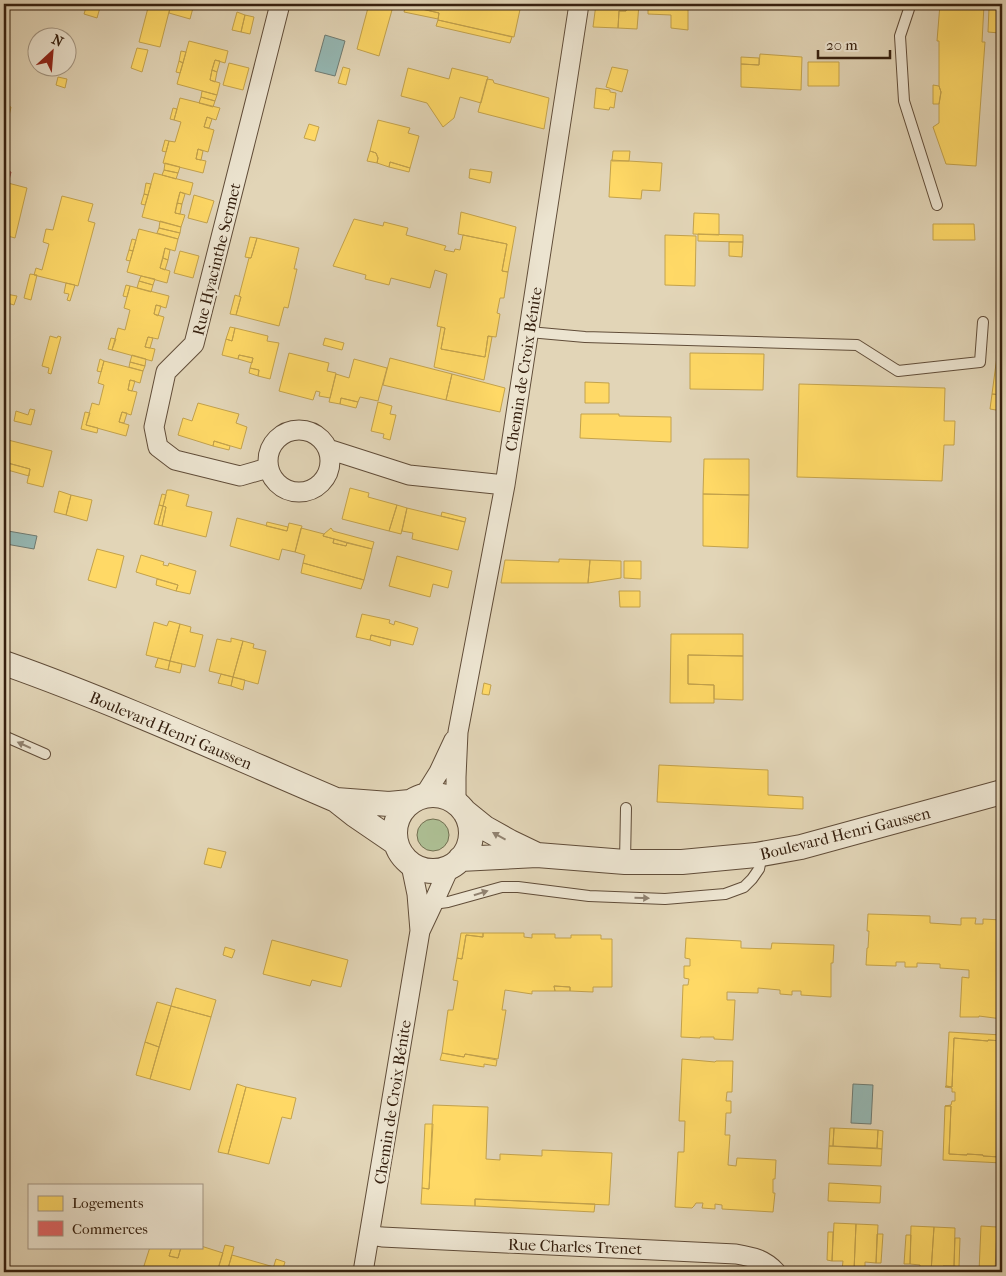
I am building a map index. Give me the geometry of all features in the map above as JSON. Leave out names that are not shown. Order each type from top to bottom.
[{"type":"street","name":"Rue Hyacinthe Sermet","points":[[268,468],[240,476],[175,460],[158,448],[154,427],[166,372],[194,344],[280,4]]},
{"type":"street","name":"Chemin de Croix Bénite","points":[[460,807],[456,777],[458,732],[505,485],[580,4]]},
{"type":"street","points":[[296,430],[309,431],[320,438],[328,449],[330,463],[326,477],[315,488],[301,492],[287,490],[275,481],[268,468],[268,455],[274,442],[283,434],[296,430]]},
{"type":"street","points":[[328,449],[409,475],[505,485]]},
{"type":"street","name":"Boulevard Henri Gaussen","points":[[4,663],[66,686],[336,800],[396,843],[404,859],[420,869],[430,871],[440,871],[455,864],[537,855],[625,862],[682,862],[762,854],[801,847],[1002,792]]},
{"type":"street","name":"Chemin de Croix Bénite","points":[[417,799],[439,772],[458,732]]},
{"type":"street","name":"Boulevard Henri Gaussen","points":[[336,800],[389,804],[436,795],[447,798],[485,828],[537,855]]},
{"type":"street","points":[[396,843],[394,832],[397,820],[402,810],[417,799]]},
{"type":"street","points":[[455,864],[468,849],[471,836],[470,823],[460,807]]},
{"type":"street","name":"Chemin de Croix Bénite","points":[[363,1272],[420,931],[417,894],[411,864]]},
{"type":"street","name":"Chemin de Croix Bénite","points":[[420,931],[455,864]]},
{"type":"street","name":"Rue Charles Trenet","points":[[370,1235],[382,1238],[736,1254],[754,1257],[770,1266],[776,1272]]},
{"type":"lane","points":[[909,4],[900,36],[904,101],[937,205]]},
{"type":"lane","points":[[529,332],[585,337],[857,346],[898,371],[980,362],[983,322]]},
{"type":"lane","points":[[4,736],[45,754]]},
{"type":"lane","points":[[625,862],[626,808]]},
{"type":"lane","points":[[433,904],[448,902],[502,887],[518,887],[589,896],[666,899],[725,894],[744,887],[752,879],[759,869],[762,854]]},
{"type":"green space","points":[[433,819],[445,823],[449,835],[445,847],[433,851],[421,847],[417,835],[421,823]]},
{"type":"water","points":[[325,35],[345,41],[335,76],[315,71]]},
{"type":"water","points":[[8,531],[37,536],[34,549],[6,544]]},
{"type":"water","points":[[853,1084],[873,1085],[871,1124],[851,1123]]},
{"type":"building: Logements","points":[[87,4],[101,4],[97,18],[84,14]]},
{"type":"building: Logements","points":[[149,4],[171,4],[160,47],[139,42]]},
{"type":"building: Logements","points":[[171,4],[194,4],[190,19],[169,13]]},
{"type":"building: Logements","points":[[369,4],[391,4],[390,9],[392,10],[379,56],[357,49]]},
{"type":"building: Logements","points":[[393,4],[502,4],[510,7],[511,4],[521,5],[514,37],[438,20],[439,13],[404,5],[403,9],[393,6]]},
{"type":"building: Logements","points":[[596,4],[627,4],[626,11],[619,11],[618,28],[593,27]]},
{"type":"building: Logements","points":[[627,4],[639,4],[637,29],[618,28],[619,11],[626,11]]},
{"type":"building: Logements","points":[[639,4],[688,4],[688,30],[671,28],[671,15],[648,14],[648,5]]},
{"type":"building: Logements","points":[[940,4],[984,5],[982,42],[985,42],[976,166],[946,164],[933,127],[939,123],[941,92],[939,86],[939,41],[937,41]]},
{"type":"building: Logements","points":[[406,5],[439,13],[438,19],[404,12]]},
{"type":"building: Logements","points":[[989,8],[1000,9],[999,33],[988,32]]},
{"type":"building: Logements","points":[[237,12],[245,15],[241,32],[232,30]]},
{"type":"building: Logements","points":[[245,15],[254,17],[250,34],[241,32]]},
{"type":"building: Logements","points":[[438,20],[512,37],[510,43],[436,26]]},
{"type":"building: Logements","points":[[189,41],[228,51],[225,63],[215,60],[212,70],[210,80],[220,83],[217,95],[177,84]]},
{"type":"building: Logements","points":[[137,48],[148,50],[142,72],[131,68]]},
{"type":"building: Logements","points":[[181,51],[186,52],[183,63],[179,61]]},
{"type":"building: Logements","points":[[760,54],[802,57],[801,90],[741,87],[741,64],[759,65]]},
{"type":"building: Logements","points":[[741,57],[759,58],[759,65],[741,64]]},
{"type":"building: Logements","points":[[215,60],[220,61],[217,72],[212,70]]},
{"type":"building: Logements","points":[[179,61],[183,63],[180,73],[176,72]]},
{"type":"building: Logements","points":[[808,62],[839,62],[839,86],[808,86]]},
{"type":"building: Logements","points":[[229,63],[249,68],[243,90],[223,85]]},
{"type":"building: Logements","points":[[343,67],[350,69],[346,85],[338,83]]},
{"type":"building: Logements","points":[[612,67],[628,70],[622,92],[606,87]]},
{"type":"building: Logements","points":[[408,68],[449,79],[452,68],[488,77],[481,103],[460,97],[454,118],[443,127],[427,103],[401,96]]},
{"type":"building: Logements","points":[[212,70],[217,72],[215,82],[210,80]]},
{"type":"building: Logements","points":[[58,78],[67,79],[65,88],[56,85]]},
{"type":"building: Logements","points":[[487,79],[493,80],[494,83],[549,98],[544,129],[478,112]]},
{"type":"building: Logements","points":[[933,85],[939,86],[941,92],[939,104],[933,104]]},
{"type":"building: Logements","points":[[596,88],[616,93],[614,108],[610,107],[609,110],[594,108]]},
{"type":"building: Logements","points":[[202,91],[217,95],[215,101],[201,97]]},
{"type":"building: Logements","points":[[201,97],[215,101],[213,107],[199,103]]},
{"type":"building: Logements","points":[[180,98],[220,108],[216,120],[207,117],[204,127],[214,130],[208,152],[198,149],[196,159],[206,161],[203,173],[163,163],[169,141],[175,142],[181,122],[174,120]]},
{"type":"building: Logements","points":[[4,105],[11,107],[6,130],[4,129]]},
{"type":"building: Logements","points":[[173,108],[177,109],[174,120],[170,119]]},
{"type":"building: Logements","points":[[207,117],[212,119],[209,128],[204,127]]},
{"type":"building: Logements","points":[[378,120],[410,128],[408,133],[419,136],[410,168],[390,162],[389,167],[377,163],[376,153],[370,151]]},
{"type":"building: Logements","points":[[309,124],[319,127],[315,141],[304,138]]},
{"type":"building: Logements","points":[[165,140],[169,141],[166,152],[162,151]]},
{"type":"building: Logements","points":[[198,149],[203,151],[201,160],[196,159]]},
{"type":"building: Logements","points":[[370,151],[376,153],[377,163],[367,161]]},
{"type":"building: Logements","points":[[613,151],[630,151],[629,161],[612,161]]},
{"type":"building: Logements","points":[[611,160],[662,163],[660,191],[642,190],[641,199],[609,197]]},
{"type":"building: Logements","points":[[390,162],[410,168],[409,172],[389,167]]},
{"type":"building: Logements","points":[[165,163],[180,167],[178,173],[164,170]]},
{"type":"building: Logements","points":[[470,169],[492,172],[490,183],[469,178]]},
{"type":"building: Logements","points":[[164,170],[178,173],[176,179],[162,175]]},
{"type":"building: Logements","points":[[154,173],[193,183],[190,195],[180,192],[175,213],[185,215],[181,227],[142,217]]},
{"type":"building: Logements","points":[[8,183],[27,188],[15,238],[4,235],[4,201]]},
{"type":"building: Logements","points":[[146,183],[151,184],[148,195],[144,194]]},
{"type":"building: Logements","points":[[180,192],[185,194],[182,204],[177,203]]},
{"type":"building: Logements","points":[[144,194],[148,195],[145,205],[141,204]]},
{"type":"building: Logements","points":[[194,195],[214,201],[207,223],[188,218]]},
{"type":"building: Logements","points":[[62,196],[93,204],[88,221],[95,223],[78,286],[34,275],[36,268],[42,270],[49,244],[43,242],[46,229],[53,230]]},
{"type":"building: Logements","points":[[177,203],[182,204],[180,214],[175,213]]},
{"type":"building: Logements","points":[[461,212],[516,227],[508,272],[502,271],[507,244],[458,234]]},
{"type":"building: Logements","points":[[694,213],[719,214],[719,235],[693,234]]},
{"type":"building: Logements","points":[[354,219],[383,226],[384,222],[408,228],[406,235],[446,246],[444,250],[454,252],[455,249],[460,250],[463,235],[507,244],[502,271],[508,272],[504,298],[500,298],[497,313],[500,314],[496,337],[488,336],[485,357],[441,349],[445,328],[437,326],[447,274],[435,270],[430,288],[391,278],[389,285],[365,279],[366,275],[333,266]]},
{"type":"building: Logements","points":[[160,221],[181,227],[180,233],[159,228]]},
{"type":"building: Logements","points":[[933,224],[974,224],[975,240],[933,240]]},
{"type":"building: Logements","points":[[159,228],[180,233],[178,239],[157,233]]},
{"type":"building: Logements","points":[[139,229],[178,239],[175,251],[165,248],[160,268],[170,271],[167,283],[127,272]]},
{"type":"building: Logements","points":[[698,234],[743,235],[743,242],[698,241]]},
{"type":"building: Logements","points":[[665,235],[696,236],[695,286],[665,285]]},
{"type":"building: Logements","points":[[250,237],[257,238],[251,258],[245,257]]},
{"type":"building: Logements","points":[[257,238],[299,248],[294,269],[297,269],[288,308],[284,307],[279,326],[236,315],[249,258],[251,258]]},
{"type":"building: Logements","points":[[132,239],[136,240],[133,251],[129,250]]},
{"type":"building: Logements","points":[[729,242],[743,242],[742,257],[729,256]]},
{"type":"building: Logements","points":[[165,248],[170,250],[168,260],[163,258]]},
{"type":"building: Logements","points":[[129,250],[133,251],[130,261],[126,260]]},
{"type":"building: Logements","points":[[180,251],[199,256],[193,278],[174,273]]},
{"type":"building: Logements","points":[[163,258],[168,260],[165,270],[160,268]]},
{"type":"building: Logements","points":[[30,274],[37,275],[31,300],[24,298]]},
{"type":"building: Logements","points":[[141,276],[155,279],[153,285],[139,281]]},
{"type":"building: Logements","points":[[139,281],[153,285],[151,292],[137,288]]},
{"type":"building: Logements","points":[[66,283],[75,285],[70,301],[67,300],[69,294],[64,293]]},
{"type":"building: Logements","points":[[126,285],[130,286],[127,297],[123,296]]},
{"type":"building: Logements","points":[[130,286],[169,296],[166,308],[156,305],[154,314],[164,317],[158,339],[148,337],[145,347],[155,349],[152,361],[112,350],[118,328],[125,330],[130,310],[124,308]]},
{"type":"building: Logements","points":[[6,294],[17,296],[14,305],[4,302]]},
{"type":"building: Logements","points":[[235,295],[241,297],[236,315],[230,314]]},
{"type":"building: Logements","points":[[156,305],[161,306],[158,316],[154,314]]},
{"type":"building: Logements","points":[[1001,326],[1002,341],[999,341]]},
{"type":"building: Logements","points":[[230,327],[235,328],[232,341],[226,339]]},
{"type":"building: Logements","points":[[441,327],[445,328],[441,349],[485,357],[488,336],[492,337],[484,380],[434,367]]},
{"type":"building: Logements","points":[[235,328],[268,336],[267,341],[279,343],[270,379],[258,376],[259,370],[250,368],[253,358],[239,355],[238,359],[222,355],[226,339],[232,341]]},
{"type":"building: Logements","points":[[50,336],[61,337],[51,374],[48,373],[49,368],[42,366]]},
{"type":"building: Logements","points":[[148,337],[153,338],[150,348],[145,347]]},
{"type":"building: Logements","points":[[111,338],[116,339],[112,350],[108,349]]},
{"type":"building: Logements","points":[[325,338],[344,343],[342,350],[323,345]]},
{"type":"building: Logements","points":[[999,341],[1002,341],[1002,395],[992,394]]},
{"type":"building: Logements","points":[[289,353],[329,363],[327,371],[336,373],[330,398],[319,396],[320,392],[316,391],[313,400],[279,391]]},
{"type":"building: Logements","points":[[690,353],[764,354],[763,390],[690,389]]},
{"type":"building: Logements","points":[[132,355],[146,359],[145,366],[130,362]]},
{"type":"building: Logements","points":[[239,355],[253,358],[252,363],[238,359]]},
{"type":"building: Logements","points":[[390,358],[452,374],[446,400],[383,385]]},
{"type":"building: Logements","points":[[100,359],[104,361],[101,372],[97,371]]},
{"type":"building: Logements","points":[[354,359],[387,368],[378,401],[360,397],[358,402],[341,398],[340,404],[329,402],[336,374],[349,378]]},
{"type":"building: Logements","points":[[104,361],[143,371],[140,383],[130,380],[128,390],[137,392],[131,415],[122,412],[119,422],[129,425],[126,436],[86,425],[92,403],[99,405],[104,385],[98,383]]},
{"type":"building: Logements","points":[[130,362],[145,366],[143,371],[129,367]]},
{"type":"building: Logements","points":[[250,368],[259,370],[258,376],[249,373]]},
{"type":"building: Logements","points":[[452,374],[505,388],[500,412],[446,400]]},
{"type":"building: Logements","points":[[130,380],[135,381],[132,391],[128,390]]},
{"type":"building: Logements","points":[[585,382],[609,383],[609,403],[585,403]]},
{"type":"building: Logements","points":[[799,384],[945,388],[944,421],[955,421],[954,445],[944,445],[942,481],[797,477]]},
{"type":"building: Logements","points":[[992,394],[1002,395],[1002,411],[990,409]]},
{"type":"building: Logements","points":[[341,398],[358,402],[356,408],[340,404]]},
{"type":"building: Logements","points":[[378,402],[392,406],[390,414],[396,415],[390,440],[383,438],[384,434],[371,431]]},
{"type":"building: Logements","points":[[198,403],[239,414],[236,423],[247,427],[241,449],[214,441],[213,446],[178,435],[183,418],[192,421]]},
{"type":"building: Logements","points":[[30,409],[35,410],[31,425],[14,421],[16,411],[28,415]]},
{"type":"building: Logements","points":[[85,412],[90,413],[86,425],[98,428],[97,433],[81,429]]},
{"type":"building: Logements","points":[[122,412],[127,413],[124,423],[119,422]]},
{"type":"building: Logements","points":[[581,414],[671,417],[671,442],[580,438]]},
{"type":"building: Logements","points":[[4,439],[52,451],[43,487],[27,483],[30,469],[4,462]]},
{"type":"building: Logements","points":[[214,441],[230,446],[229,450],[213,446]]},
{"type":"building: Logements","points":[[704,459],[749,459],[749,495],[703,494]]},
{"type":"building: Logements","points":[[4,462],[30,469],[29,476],[4,469]]},
{"type":"building: Logements","points":[[350,488],[369,493],[368,497],[397,505],[389,531],[342,519]]},
{"type":"building: Logements","points":[[167,490],[189,495],[186,506],[212,512],[206,537],[162,526],[166,507],[163,506]]},
{"type":"building: Logements","points":[[59,491],[71,495],[66,515],[54,512]]},
{"type":"building: Logements","points":[[162,494],[166,495],[163,506],[159,505]]},
{"type":"building: Logements","points":[[703,494],[749,495],[748,548],[703,546]]},
{"type":"building: Logements","points":[[71,495],[92,500],[87,521],[66,515]]},
{"type":"building: Logements","points":[[159,505],[163,506],[158,525],[154,524]]},
{"type":"building: Logements","points":[[397,505],[407,508],[401,534],[389,531]]},
{"type":"building: Logements","points":[[163,506],[166,507],[162,526],[158,525]]},
{"type":"building: Logements","points":[[407,508],[465,522],[458,550],[412,539],[413,533],[402,531]]},
{"type":"building: Logements","points":[[442,512],[466,518],[465,522],[441,516]]},
{"type":"building: Logements","points":[[237,518],[287,531],[289,523],[302,526],[295,552],[282,549],[279,560],[230,546]]},
{"type":"building: Logements","points":[[267,522],[288,527],[287,531],[266,526]]},
{"type":"building: Logements","points":[[301,528],[324,534],[323,536],[334,539],[333,543],[346,546],[347,543],[372,549],[364,580],[303,563],[305,555],[295,552]]},
{"type":"building: Logements","points":[[331,528],[333,531],[374,542],[372,549],[323,536]]},
{"type":"building: Logements","points":[[334,539],[347,543],[346,546],[333,543]]},
{"type":"building: Logements","points":[[97,549],[124,556],[116,588],[88,580]]},
{"type":"building: Logements","points":[[141,555],[164,562],[163,565],[168,566],[169,563],[196,571],[190,594],[176,591],[178,585],[136,572]]},
{"type":"building: Logements","points":[[397,556],[452,571],[448,588],[433,584],[430,597],[389,586]]},
{"type":"building: Logements","points":[[559,559],[590,560],[588,583],[501,583],[505,560],[559,562]]},
{"type":"building: Logements","points":[[590,560],[621,561],[621,578],[588,583]]},
{"type":"building: Logements","points":[[624,561],[641,561],[641,579],[624,578]]},
{"type":"building: Logements","points":[[303,563],[364,580],[361,589],[301,573]]},
{"type":"building: Logements","points":[[157,579],[178,585],[176,591],[156,585]]},
{"type":"building: Logements","points":[[619,591],[640,591],[640,607],[620,607]]},
{"type":"building: Logements","points":[[362,614],[390,620],[389,623],[394,625],[395,621],[418,628],[413,645],[371,635],[370,640],[356,637]]},
{"type":"building: Logements","points":[[169,621],[180,624],[170,661],[146,655],[154,622],[167,626]]},
{"type":"building: Logements","points":[[180,624],[191,627],[190,632],[203,635],[195,667],[170,661]]},
{"type":"building: Logements","points":[[671,634],[743,634],[743,656],[688,655],[688,684],[714,685],[714,703],[670,703]]},
{"type":"building: Logements","points":[[371,635],[391,640],[390,646],[370,640]]},
{"type":"building: Logements","points":[[231,638],[243,641],[233,677],[209,671],[217,639],[231,642]]},
{"type":"building: Logements","points":[[243,641],[254,644],[253,648],[266,651],[258,684],[233,677]]},
{"type":"building: Logements","points":[[688,655],[743,656],[743,700],[714,699],[714,685],[688,684]]},
{"type":"building: Logements","points":[[158,658],[170,661],[168,670],[155,667]]},
{"type":"building: Logements","points":[[170,661],[182,664],[180,673],[168,670]]},
{"type":"building: Logements","points":[[221,674],[233,677],[231,686],[218,683]]},
{"type":"building: Logements","points":[[233,677],[245,680],[243,690],[231,686]]},
{"type":"building: Logements","points":[[484,683],[491,685],[489,695],[482,694]]},
{"type":"building: Logements","points":[[659,765],[768,770],[768,795],[803,797],[803,809],[657,802]]},
{"type":"building: Logements","points":[[208,848],[226,852],[221,868],[204,864]]},
{"type":"building: Logements","points":[[868,914],[930,916],[930,923],[961,925],[961,918],[976,918],[975,924],[983,924],[983,919],[1002,920],[1002,1019],[979,1016],[960,1017],[962,977],[969,978],[969,970],[940,968],[940,964],[917,963],[917,967],[905,967],[905,962],[896,962],[896,966],[866,965],[869,931],[867,931]]},
{"type":"building: Logements","points":[[461,933],[483,933],[483,937],[466,935],[462,959],[457,958]]},
{"type":"building: Logements","points":[[483,933],[524,933],[524,937],[532,938],[532,934],[555,934],[555,938],[571,938],[571,935],[601,935],[601,939],[612,939],[612,987],[593,987],[593,992],[570,991],[570,987],[554,986],[555,991],[532,991],[532,994],[505,990],[502,1010],[506,1010],[498,1059],[465,1054],[464,1057],[442,1053],[448,1010],[453,1010],[458,981],[453,980],[457,958],[462,959],[466,935],[483,937]]},
{"type":"building: Logements","points":[[686,938],[741,941],[741,948],[771,949],[772,943],[834,945],[833,963],[831,963],[831,997],[801,995],[801,991],[792,991],[792,995],[780,994],[780,990],[758,988],[758,993],[727,992],[727,1000],[735,1000],[733,1040],[714,1039],[714,1037],[681,1037],[683,985],[688,985],[689,979],[684,978],[684,966],[690,966],[690,959],[685,958]]},
{"type":"building: Logements","points":[[272,940],[348,960],[341,987],[312,980],[310,986],[263,974]]},
{"type":"building: Logements","points":[[225,947],[235,950],[232,958],[223,955]]},
{"type":"building: Logements","points":[[554,986],[570,987],[570,991],[555,991]]},
{"type":"building: Logements","points":[[176,988],[216,1000],[211,1017],[171,1006]]},
{"type":"building: Logements","points":[[157,1002],[171,1006],[159,1047],[145,1042]]},
{"type":"building: Logements","points":[[171,1006],[211,1017],[190,1090],[150,1079]]},
{"type":"building: Logements","points":[[949,1032],[1002,1035],[1002,1041],[954,1038],[952,1087],[946,1086]]},
{"type":"building: Logements","points":[[954,1038],[1002,1041],[1000,1157],[949,1154],[951,1106],[945,1106],[951,1105],[952,1101],[955,1101],[955,1092],[952,1092],[952,1088],[945,1087],[952,1087]]},
{"type":"building: Logements","points":[[145,1042],[159,1047],[150,1079],[136,1075]]},
{"type":"building: Logements","points":[[442,1053],[464,1057],[465,1054],[497,1060],[496,1066],[484,1064],[484,1067],[440,1060]]},
{"type":"building: Logements","points":[[682,1059],[715,1062],[733,1061],[732,1092],[727,1092],[726,1101],[731,1101],[731,1113],[726,1113],[725,1135],[730,1135],[728,1165],[736,1166],[737,1158],[776,1160],[775,1179],[773,1179],[773,1193],[775,1193],[773,1212],[722,1209],[722,1205],[715,1204],[715,1209],[702,1208],[703,1203],[696,1203],[692,1208],[675,1207],[678,1152],[684,1152],[685,1121],[679,1121]]},
{"type":"building: Logements","points":[[237,1084],[246,1087],[228,1154],[218,1152]]},
{"type":"building: Logements","points":[[246,1087],[296,1098],[291,1119],[282,1117],[269,1164],[228,1154]]},
{"type":"building: Logements","points":[[433,1105],[488,1107],[486,1159],[500,1160],[500,1154],[542,1156],[542,1150],[612,1153],[609,1205],[475,1199],[475,1206],[421,1204],[422,1188],[429,1189]]},
{"type":"building: Logements","points":[[945,1106],[951,1106],[949,1154],[1000,1157],[1002,1124],[1002,1163],[943,1160]]},
{"type":"building: Logements","points":[[425,1124],[433,1124],[429,1189],[422,1188]]},
{"type":"building: Logements","points":[[830,1128],[834,1128],[833,1146],[829,1146]]},
{"type":"building: Logements","points":[[834,1128],[878,1130],[877,1148],[833,1146]]},
{"type":"building: Logements","points":[[878,1130],[883,1131],[882,1149],[877,1148]]},
{"type":"building: Logements","points":[[829,1146],[882,1149],[881,1166],[828,1164]]},
{"type":"building: Logements","points":[[829,1183],[881,1186],[880,1203],[828,1201]]},
{"type":"building: Logements","points":[[475,1199],[595,1204],[594,1212],[475,1206]]},
{"type":"building: Logements","points":[[834,1223],[856,1224],[854,1271],[842,1270],[843,1261],[832,1261]]},
{"type":"building: Logements","points":[[856,1224],[878,1225],[876,1263],[865,1262],[865,1271],[854,1271]]},
{"type":"building: Logements","points":[[911,1226],[934,1227],[931,1272],[920,1272],[920,1265],[910,1264]]},
{"type":"building: Logements","points":[[981,1226],[997,1227],[995,1272],[979,1272]]},
{"type":"building: Logements","points":[[934,1227],[955,1228],[954,1266],[943,1266],[943,1272],[931,1272]]},
{"type":"building: Logements","points":[[828,1232],[833,1232],[832,1261],[827,1260]]},
{"type":"building: Logements","points":[[877,1234],[883,1234],[881,1263],[876,1263]]},
{"type":"building: Logements","points":[[906,1235],[911,1235],[910,1264],[904,1264]]},
{"type":"building: Logements","points":[[955,1238],[960,1238],[959,1267],[954,1266]]},
{"type":"building: Logements","points":[[225,1245],[234,1247],[227,1272],[223,1272],[218,1269]]},
{"type":"building: Logements","points":[[202,1246],[223,1253],[218,1269],[224,1271],[142,1272],[150,1248],[172,1248],[169,1256],[178,1258],[181,1248],[202,1248]]},
{"type":"building: Logements","points":[[172,1248],[181,1248],[178,1258],[169,1256]]},
{"type":"building: Logements","points":[[232,1255],[274,1267],[272,1272],[227,1272]]},
{"type":"building: Logements","points":[[276,1259],[285,1262],[282,1272],[272,1272]]},
{"type":"building: Commerces","points":[[4,170],[11,172],[4,201]]}]
